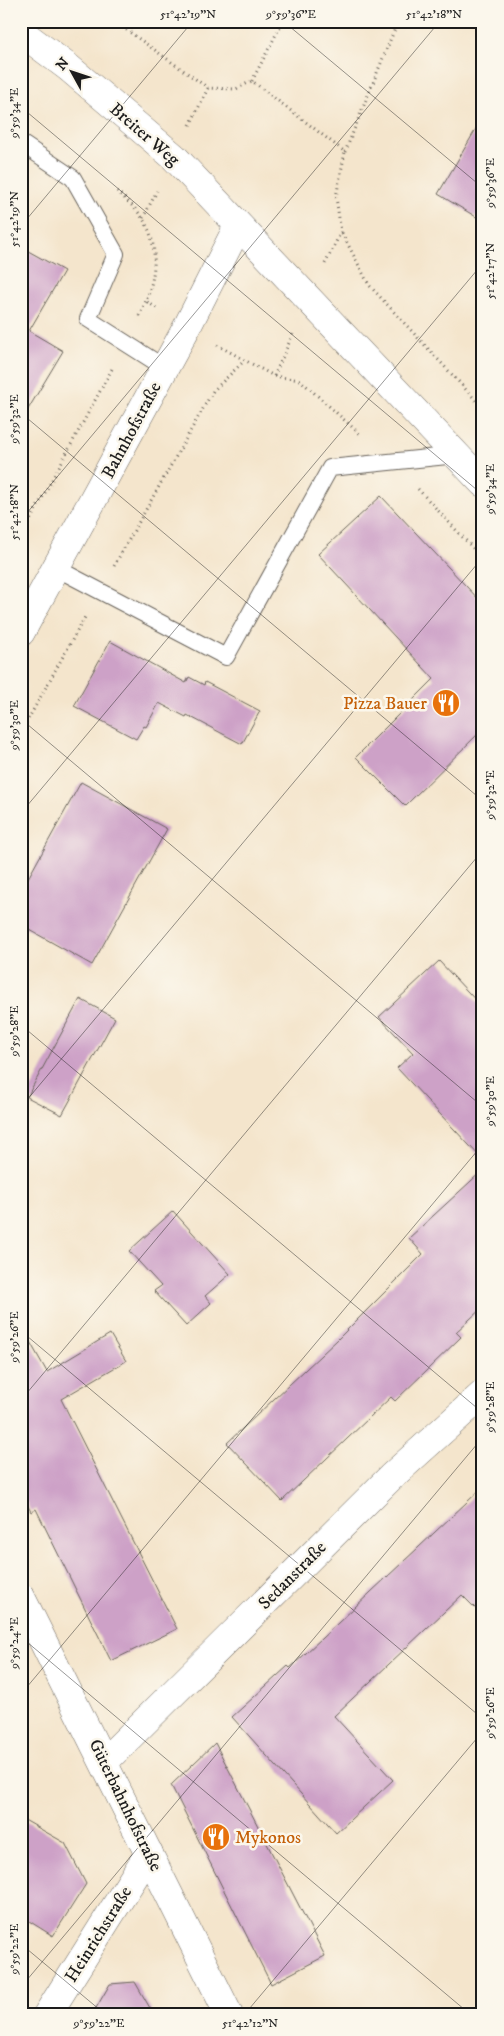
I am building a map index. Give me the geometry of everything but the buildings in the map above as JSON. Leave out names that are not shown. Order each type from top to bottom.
[{"type":"street","name":"Breiter Weg","points":[[21,32],[69,68],[174,157],[483,482]]},
{"type":"street","name":"Bahnhofstraße","points":[[21,632],[165,368],[238,226]]},
{"type":"street","name":"Sedanstraße","points":[[105,1761],[391,1478],[483,1394]]},
{"type":"street","name":"Güterbahnhofstraße","points":[[21,1597],[105,1761],[229,2015]]},
{"type":"street","name":"Heinrichstraße","points":[[46,2015],[149,1853]]},
{"type":"lane","points":[[21,143],[73,178],[116,254],[88,319],[165,368]]},
{"type":"lane","points":[[56,568],[226,657],[330,468],[456,455]]},
{"type":"path","points":[[114,21],[208,88],[236,89],[252,81],[283,21]]},
{"type":"path","points":[[398,21],[345,152],[336,196],[342,232],[369,285],[483,408]]},
{"type":"path","points":[[252,81],[345,152]]},
{"type":"path","points":[[143,218],[208,88]]},
{"type":"path","points":[[274,376],[308,297],[342,232]]},
{"type":"path","points":[[21,537],[146,301]]},
{"type":"path","points":[[21,732],[213,392],[244,361]]},
{"type":"place","name":"Pizza Bauer","points":[[446,703]]},
{"type":"place","name":"Mykonos","points":[[216,1837]]}]
